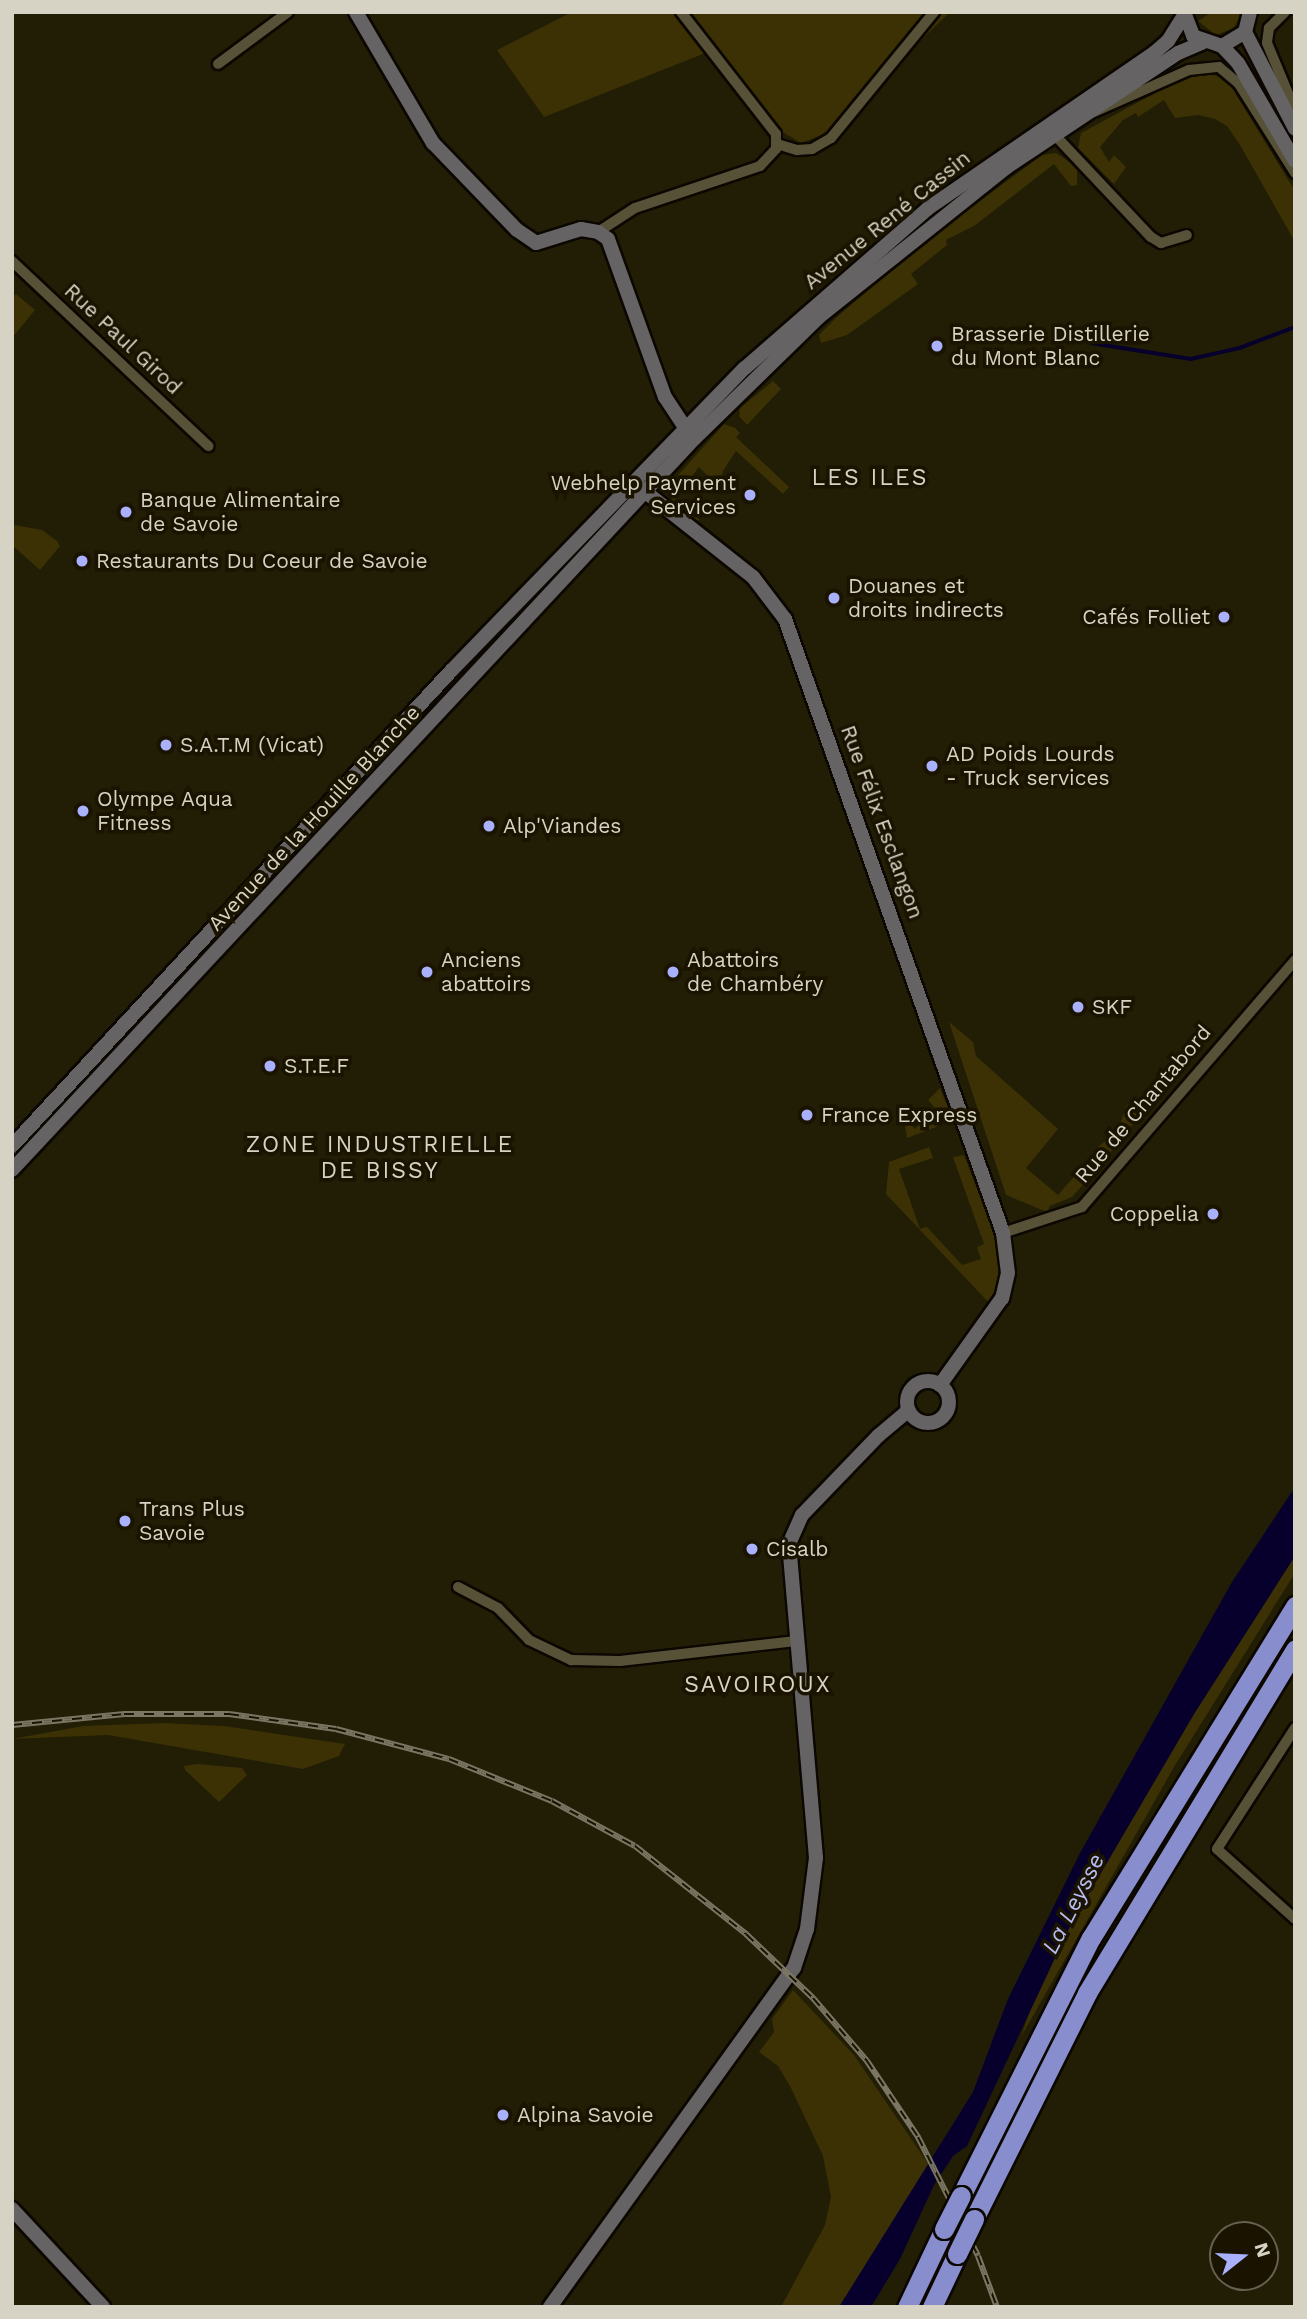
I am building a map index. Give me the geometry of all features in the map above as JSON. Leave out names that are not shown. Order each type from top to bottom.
[{"type":"highway","points":[[907,2307],[1047,2020],[1159,1822],[1295,1606]]},
{"type":"highway","points":[[932,2307],[1087,1993],[1206,1791],[1295,1649]]},
{"type":"main road","points":[[356,12],[433,143],[517,230],[536,243],[581,229],[598,232],[612,248],[666,397],[689,433]]},
{"type":"main road","points":[[1184,14],[1193,36],[1202,43],[1222,46],[1238,63],[1295,160]]},
{"type":"main road","name":"Avenue René Cassin","points":[[639,487],[745,368],[897,233],[1051,130],[1154,53],[1168,41],[1184,14]]},
{"type":"main road","points":[[1222,46],[1245,32],[1253,14]]},
{"type":"main road","points":[[1245,32],[1295,129]]},
{"type":"main road","name":"Avenue René Cassin","points":[[1051,130],[1089,114],[1178,53],[1202,43]]},
{"type":"main road","name":"Avenue de la Houille Blanche","points":[[12,1146],[451,671],[639,487]]},
{"type":"main road","name":"Avenue de la Houille Blanche","points":[[12,1170],[639,487]]},
{"type":"main road","name":"Rue Félix Esclangon","points":[[639,487],[754,578],[785,619],[1003,1233]]},
{"type":"main road","points":[[940,1385],[1002,1298],[1008,1258],[1003,1233]]},
{"type":"main road","points":[[927,1381],[940,1385],[949,1402],[941,1419],[923,1423],[908,1411],[907,1398],[914,1386],[927,1381]]},
{"type":"main road","points":[[550,2307],[791,1974],[807,1929],[816,1858],[789,1568],[793,1528],[878,1436],[908,1411]]},
{"type":"main road","points":[[12,2209],[103,2307]]},
{"type":"main road","points":[[62,2264],[95,2307]]},
{"type":"street","points":[[218,64],[288,12]]},
{"type":"street","points":[[598,232],[635,208],[760,166],[774,154],[778,144],[776,134],[681,12]]},
{"type":"street","points":[[778,144],[797,150],[812,149],[831,138],[933,12]]},
{"type":"street","points":[[1285,12],[1274,21],[1268,36],[1273,63],[1295,110]]},
{"type":"street","name":"Avenue René Cassin","points":[[1089,114],[1189,69],[1204,65],[1231,74],[1295,173]]},
{"type":"street","points":[[1051,130],[1151,237],[1161,243],[1187,235]]},
{"type":"street","name":"Rue Paul Girod","points":[[12,261],[208,446]]},
{"type":"street","name":"Rue de Chantabord","points":[[1003,1233],[1082,1207],[1295,960]]},
{"type":"street","points":[[457,1587],[498,1608],[529,1640],[571,1660],[620,1661],[796,1641]]},
{"type":"street","points":[[1295,1728],[1217,1849],[1295,1919]]},
{"type":"shaded area","points":[[572,12],[950,12],[824,134],[801,143],[781,131],[718,48],[544,117],[497,50]]},
{"type":"shaded area","points":[[1212,12],[1239,12],[1240,16],[1234,28],[1216,35],[1198,21]]},
{"type":"shaded area","points":[[1196,71],[1226,78],[1295,191],[1295,242],[1240,145],[1227,126],[1215,119],[1198,115],[1175,118],[1164,100],[1138,117],[1136,113],[1123,120],[1100,147],[1109,162],[1114,155],[1126,167],[1114,184],[1078,148],[1081,133]]},
{"type":"shaded area","points":[[1056,153],[1077,167],[1077,185],[1071,186],[1054,164],[974,226],[946,240],[947,245],[911,274],[918,284],[847,335],[821,343],[819,335],[838,316],[935,234],[1042,155]]},
{"type":"shaded area","points":[[16,294],[35,310],[12,338],[12,298]]},
{"type":"shaded area","points":[[773,381],[781,389],[747,425],[739,416],[740,408]]},
{"type":"shaded area","points":[[724,424],[735,428],[740,433],[736,437],[789,487],[783,494],[736,451],[723,471],[719,487],[710,488],[710,478],[699,467],[675,498],[700,520],[696,521],[672,500],[670,484]]},
{"type":"shaded area","points":[[14,525],[42,530],[60,546],[40,570],[12,545]]},
{"type":"shaded area","points":[[596,527],[603,534],[237,916],[267,875]]},
{"type":"shaded area","points":[[228,924],[230,927],[12,1161],[12,1153]]},
{"type":"shaded area","points":[[949,1022],[973,1042],[976,1056],[1058,1129],[1026,1168],[1058,1195],[1092,1156],[1097,1169],[1072,1197],[1050,1206],[1047,1212],[1006,1195]]},
{"type":"shaded area","points":[[940,1088],[950,1113],[936,1127],[907,1138],[905,1125],[908,1122],[915,1129],[934,1107],[928,1100]]},
{"type":"shaded area","points":[[1142,1103],[1147,1107],[1107,1156],[1097,1148],[1118,1130],[1127,1104],[1131,1115]]},
{"type":"shaded area","points":[[929,1147],[933,1158],[899,1169],[920,1229],[927,1227],[962,1265],[981,1259],[977,1247],[984,1244],[953,1157],[964,1155],[1002,1254],[997,1294],[990,1304],[886,1194],[889,1162]]},
{"type":"shaded area","points":[[1295,1556],[1295,1573],[1174,1767],[1021,2037],[1037,1989],[1071,1924],[1194,1714]]},
{"type":"shaded area","points":[[163,1723],[224,1726],[345,1744],[339,1756],[303,1769],[108,1735],[12,1739],[83,1726]]},
{"type":"shaded area","points":[[197,1764],[242,1768],[247,1775],[219,1802],[185,1770],[184,1766]]},
{"type":"shaded area","points":[[793,1990],[854,2055],[929,2165],[839,2307],[781,2307],[825,2225],[831,2197],[823,2156],[790,2086],[778,2066],[759,2052],[774,2032],[772,2019]]},
{"type":"water","name":"La Leysse","points":[[1295,1487],[1295,1556],[1194,1714],[1071,1924],[967,2146],[953,2156],[934,2185],[900,2259],[871,2307],[839,2307],[973,2092],[1008,1999],[1080,1853],[1232,1582]]},
{"type":"waterway","points":[[1091,343],[1191,359],[1240,348],[1295,327]]},
{"type":"railway","points":[[12,1725],[124,1714],[229,1714],[336,1729],[449,1759],[552,1801],[635,1846],[746,1934],[813,1998],[867,2061],[918,2137],[978,2256],[997,2307]]},
{"type":"place","name":"Brasserie Distillerie du Mont Blanc","points":[[937,346]]},
{"type":"place","name":"Webhelp Payment Services","points":[[750,495]]},
{"type":"place","name":"Banque Alimentaire de Savoie","points":[[126,512]]},
{"type":"place","name":"Restaurants Du Coeur de Savoie","points":[[82,561]]},
{"type":"place","name":"Douanes et droits indirects","points":[[834,598]]},
{"type":"place","name":"Cafés Folliet","points":[[1224,617]]},
{"type":"place","name":"S.A.T.M (Vicat)","points":[[166,745]]},
{"type":"place","name":"AD Poids Lourds - Truck services","points":[[932,766]]},
{"type":"place","name":"Olympe Aqua Fitness","points":[[83,811]]},
{"type":"place","name":"Alp'Viandes","points":[[489,826]]},
{"type":"place","name":"Anciens abattoirs","points":[[427,972]]},
{"type":"place","name":"Abattoirs de Chambéry","points":[[673,972]]},
{"type":"place","name":"SKF","points":[[1078,1007]]},
{"type":"place","name":"S.T.E.F","points":[[270,1066]]},
{"type":"place","name":"France Express","points":[[807,1115]]},
{"type":"place","name":"Coppelia","points":[[1213,1214]]},
{"type":"place","name":"Trans Plus Savoie","points":[[125,1521]]},
{"type":"place","name":"Cisalb","points":[[752,1549]]},
{"type":"place","name":"Alpina Savoie","points":[[503,2115]]},
{"type":"district","name":"LES ILES","points":[[870,478]]},
{"type":"district","name":"ZONE INDUSTRIELLE DE BISSY","points":[[380,1158]]},
{"type":"district","name":"SAVOIROUX","points":[[758,1685]]}]
